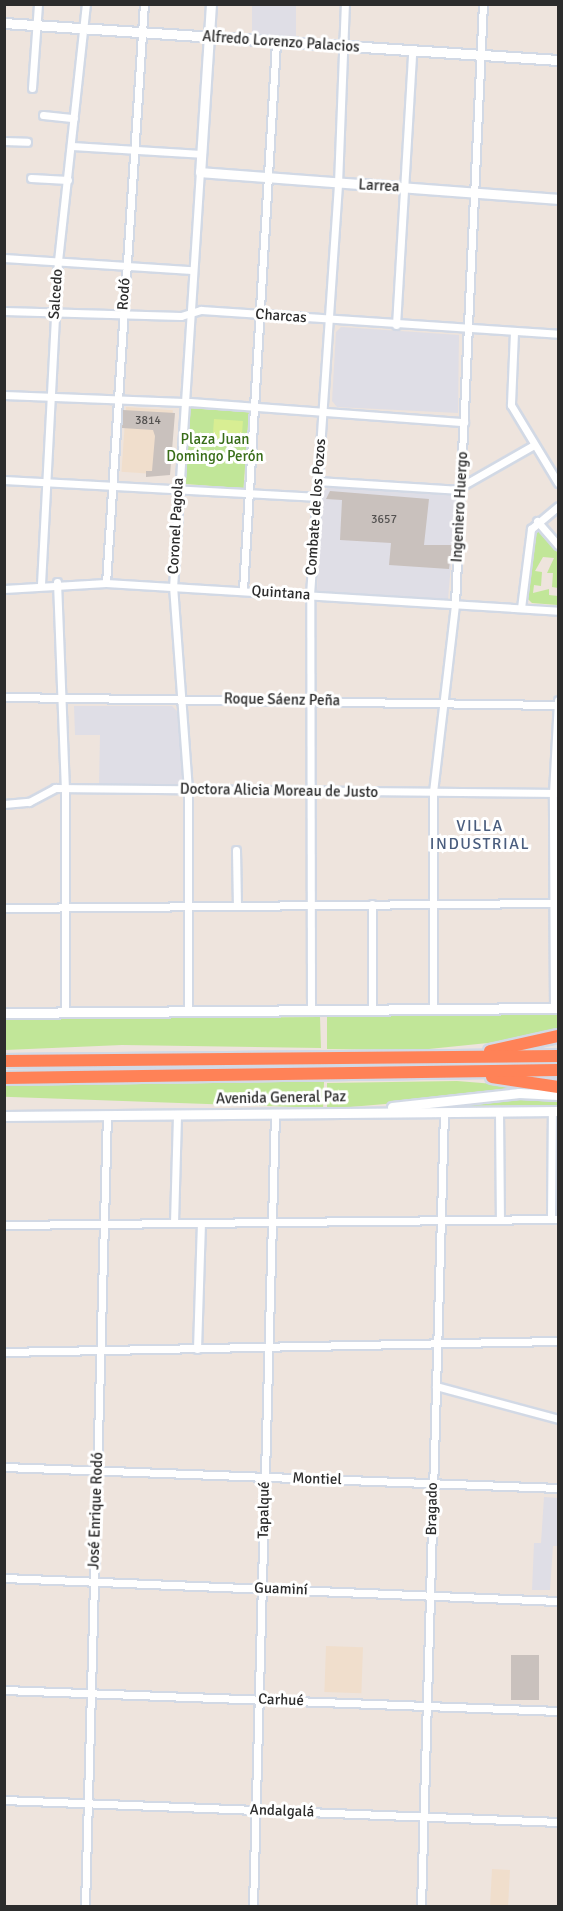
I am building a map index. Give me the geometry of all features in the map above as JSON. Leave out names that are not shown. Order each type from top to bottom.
[{"type":"highway","points":[[451,1059],[558,1036]]},
{"type":"highway","points":[[4,1061],[451,1059],[558,1056]]},
{"type":"highway","name":"Avenida General Paz","points":[[4,1078],[558,1070]]},
{"type":"highway","points":[[452,1072],[558,1087]]},
{"type":"street","points":[[32,88],[38,4]]},
{"type":"street","name":"Salcedo","points":[[41,584],[44,479],[58,261],[86,4]]},
{"type":"street","name":"Rodó","points":[[106,583],[115,399],[136,149],[144,4]]},
{"type":"street","name":"Coronel Pagola","points":[[188,1012],[188,790],[173,588],[183,402],[211,4]]},
{"type":"street","name":"Combate de los Pozos","points":[[311,1011],[310,595],[338,184],[345,4]]},
{"type":"street","name":"Ingeniero Huergo","points":[[433,1009],[433,792],[455,604],[483,4]]},
{"type":"street","name":"Alfredo Lorenzo Palacios","points":[[4,23],[558,60]]},
{"type":"street","points":[[243,590],[246,491],[276,42]]},
{"type":"street","points":[[396,325],[407,187],[412,52]]},
{"type":"street","points":[[44,115],[74,117]]},
{"type":"street","points":[[4,141],[27,142]]},
{"type":"street","points":[[72,146],[201,154]]},
{"type":"street","name":"Larrea","points":[[200,172],[558,200]]},
{"type":"street","points":[[31,178],[68,180]]},
{"type":"street","points":[[4,258],[192,270]]},
{"type":"street","name":"Charcas","points":[[4,311],[257,315],[558,334]]},
{"type":"street","points":[[514,332],[510,400],[558,483]]},
{"type":"street","points":[[4,395],[50,394],[464,422]]},
{"type":"street","points":[[317,481],[462,488],[534,445]]},
{"type":"street","points":[[4,480],[44,479],[315,497]]},
{"type":"street","points":[[521,608],[528,539],[537,521],[558,506]]},
{"type":"street","points":[[537,521],[558,545]]},
{"type":"street","points":[[57,582],[65,789],[65,1013]]},
{"type":"street","name":"Quintana","points":[[4,589],[57,582],[106,583],[558,611]]},
{"type":"street","name":"Roque Sáenz Peña","points":[[4,697],[310,699],[558,705]]},
{"type":"street","points":[[4,1013],[556,1008],[558,700]]},
{"type":"street","name":"Doctora Alicia Moreau de Justo","points":[[4,804],[25,804],[51,789],[556,793]]},
{"type":"street","points":[[236,850],[237,906]]},
{"type":"street","points":[[4,908],[556,903]]},
{"type":"street","points":[[372,904],[372,1011]]},
{"type":"street","points":[[369,1112],[467,1097],[558,1095]]},
{"type":"street","points":[[499,1111],[500,1220]]},
{"type":"street","points":[[4,1225],[555,1219],[555,1111]]},
{"type":"street","name":"Avenida General Paz","points":[[4,1116],[555,1111]]},
{"type":"street","name":"Bragado","points":[[421,1906],[444,1112]]},
{"type":"street","name":"Tapalqué","points":[[253,1906],[275,1113]]},
{"type":"street","points":[[174,1223],[177,1114]]},
{"type":"street","name":"José Enrique Rodó","points":[[85,1906],[107,1115]]},
{"type":"street","points":[[197,1349],[201,1223]]},
{"type":"street","points":[[4,1352],[558,1341]]},
{"type":"street","points":[[436,1386],[558,1419]]},
{"type":"street","name":"Montiel","points":[[4,1467],[558,1488]]},
{"type":"street","name":"Guaminí","points":[[4,1578],[558,1600]]},
{"type":"street","name":"Carhué","points":[[4,1690],[558,1711]]},
{"type":"street","name":"Andalgalá","points":[[4,1800],[558,1822]]},
{"type":"shaded area","points":[[252,5],[296,5],[296,36],[252,36]]},
{"type":"shaded area","points":[[341,327],[459,335],[458,413],[337,407],[332,401],[336,332]]},
{"type":"shaded area","points":[[126,407],[173,410],[168,475],[121,472]]},
{"type":"shaded area","points":[[332,485],[457,496],[448,599],[317,591],[322,492]]},
{"type":"shaded area","points":[[74,706],[172,706],[177,711],[184,781],[179,785],[99,785],[100,735],[75,735]]},
{"type":"shaded area","points":[[544,1497],[558,1498],[558,1546],[553,1546],[550,1590],[532,1590],[534,1543],[541,1543]]},
{"type":"shaded area","points":[[326,1646],[363,1647],[361,1693],[324,1692]]},
{"type":"shaded area","points":[[492,1869],[510,1870],[508,1906],[490,1906]]},
{"type":"green space","name":"Plaza Juan Domingo Perón","points":[[187,408],[249,412],[244,488],[182,484]]},
{"type":"green space","points":[[214,419],[243,421],[242,440],[213,438]]},
{"type":"green space","points":[[537,530],[558,553],[558,588],[552,587],[553,573],[547,573],[554,558],[543,557],[535,571],[542,572],[541,586],[534,585],[533,593],[549,589],[549,595],[558,596],[558,605],[532,603],[526,597],[531,535]]},
{"type":"green space","points":[[558,1013],[558,1032],[518,1040],[419,1050],[327,1049],[327,1016]]},
{"type":"green space","points":[[320,1017],[321,1048],[122,1045],[5,1050],[5,1019]]},
{"type":"green space","points":[[5,1071],[324,1082],[323,1108],[4,1097]]},
{"type":"green space","points":[[457,1081],[558,1089],[327,1109],[327,1083]]},
{"type":"green space","points":[[520,1097],[558,1099],[558,1107],[430,1107]]},
{"type":"building","points":[[123,410],[175,413],[170,475],[146,477],[146,471],[152,471],[155,436],[153,430],[122,428]]},
{"type":"building","points":[[330,491],[429,499],[424,545],[452,545],[449,569],[389,565],[391,543],[340,540],[342,500],[326,499]]},
{"type":"building","points":[[511,1655],[539,1655],[539,1700],[511,1700]]},
{"type":"district","name":"VILLA INDUSTRIAL","points":[[480,835]]}]
